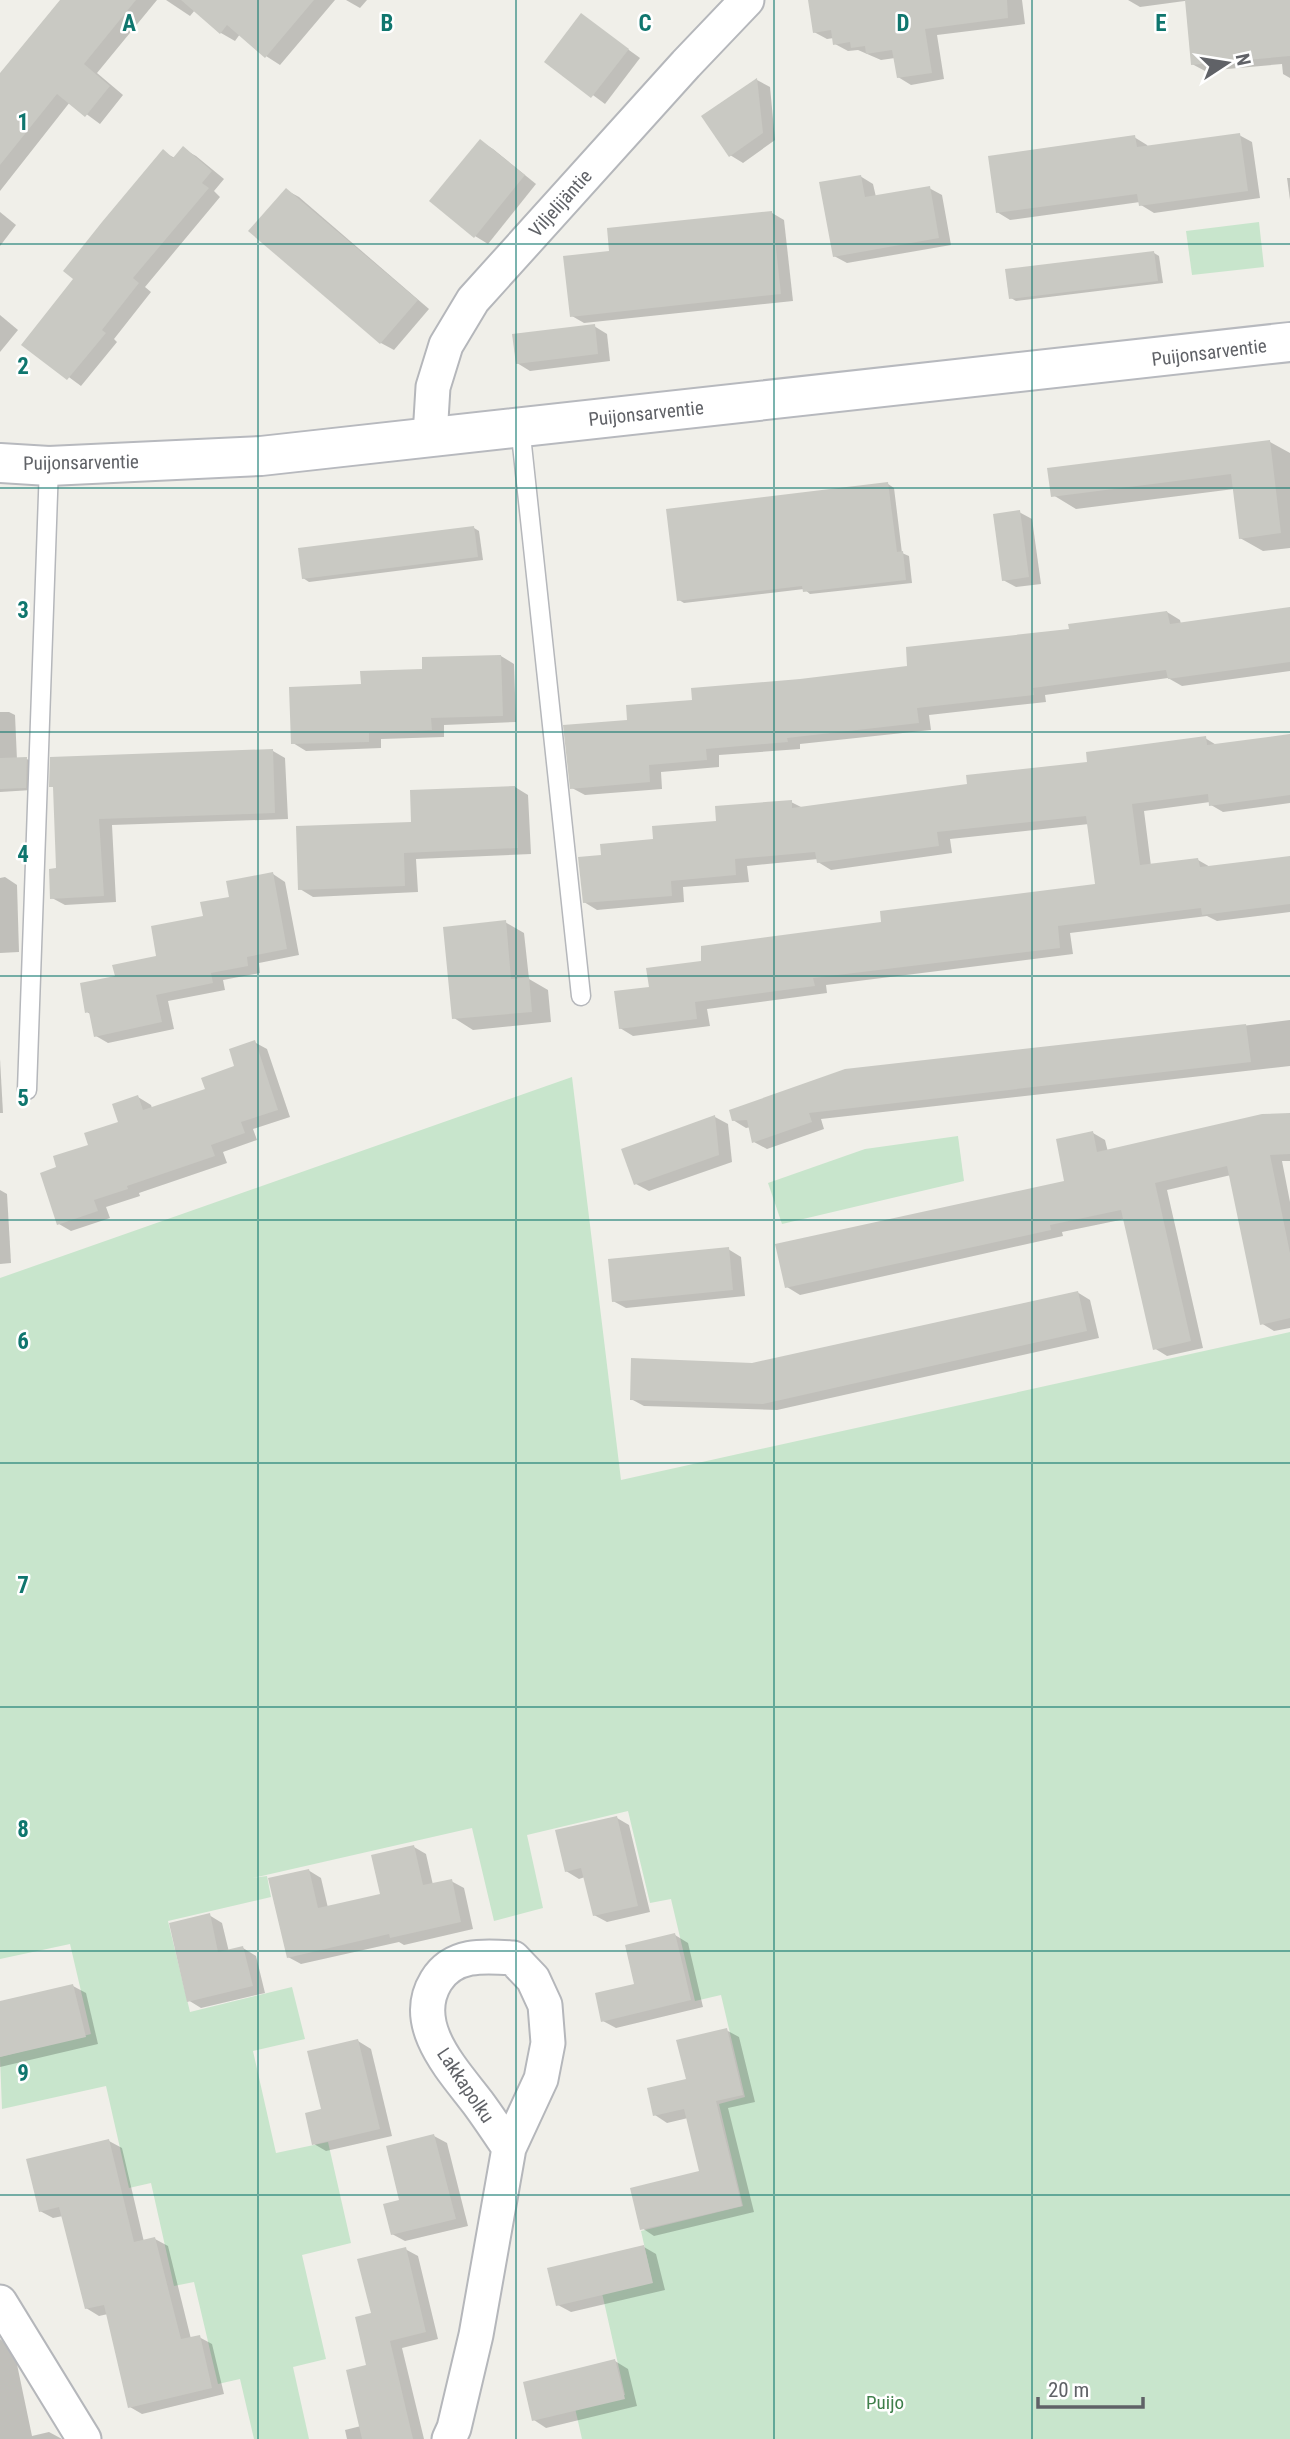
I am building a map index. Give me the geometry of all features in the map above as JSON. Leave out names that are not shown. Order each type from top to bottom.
[{"type":"main road","name":"Puijonsarventie","points":[[0,463],[49,466],[261,456],[1022,374],[1290,342]]},
{"type":"street","name":"Viljelijäntie","points":[[430,436],[433,387],[446,345],[472,300],[747,0]]},
{"type":"street","name":"Lakkapolku","points":[[449,2439],[476,2335],[509,2148],[541,2079],[548,2043],[545,2005],[533,1979],[513,1958],[479,1955],[462,1959],[445,1968],[436,1979],[428,1996],[429,2022],[431,2032],[451,2069],[509,2148]]},
{"type":"street","points":[[0,2302],[84,2439]]},
{"type":"lane","points":[[520,426],[581,996]]},
{"type":"lane","points":[[27,1090],[49,466]]},
{"type":"green space","points":[[1259,222],[1264,267],[1192,275],[1186,231]]},
{"type":"green space","name":"Puijo","points":[[572,1077],[621,1480],[1290,1332],[1290,2439],[582,2439],[575,2408],[625,2395],[602,2293],[652,2280],[641,2231],[743,2206],[719,2104],[745,2097],[721,1995],[695,2001],[671,1899],[650,1903],[628,1811],[527,1835],[543,1908],[494,1921],[472,1828],[253,1878],[267,1876],[271,1897],[168,1921],[190,2012],[292,1987],[305,2039],[253,2051],[276,2153],[328,2142],[351,2243],[302,2255],[326,2359],[293,2367],[309,2439],[254,2439],[240,2379],[218,2384],[194,2282],[174,2286],[151,2183],[129,2188],[106,2086],[2,2109],[0,2057],[91,2034],[70,1944],[0,1959],[0,1278]]},
{"type":"green space","points":[[958,1136],[964,1181],[782,1224],[768,1183],[865,1149]]},
{"type":"building","points":[[60,0],[136,0],[84,64],[110,86],[85,117],[57,94],[0,165],[0,73]]},
{"type":"building","points":[[181,0],[314,0],[265,58],[227,25],[220,34]]},
{"type":"building","points":[[808,0],[1007,0],[1008,18],[925,29],[932,73],[897,78],[892,50],[866,54],[865,46],[851,48],[850,42],[833,45],[831,30],[813,33]]},
{"type":"building","points":[[1185,0],[1290,0],[1290,56],[1191,65]]},
{"type":"building","points":[[581,13],[629,49],[591,98],[544,62]]},
{"type":"building","points":[[757,78],[763,133],[729,157],[701,116]]},
{"type":"building","points":[[1240,133],[1248,191],[1139,206],[1137,194],[996,213],[988,156],[1135,135],[1137,147]]},
{"type":"building","points":[[480,139],[525,175],[474,238],[429,201]]},
{"type":"building","points":[[183,146],[212,171],[202,183],[209,188],[133,278],[139,283],[102,330],[106,333],[67,380],[21,345],[73,279],[63,271],[102,222],[163,149],[173,158]]},
{"type":"building","points":[[861,175],[865,197],[930,186],[939,238],[833,257],[819,182]]},
{"type":"building","points":[[286,188],[418,300],[380,344],[248,231]]},
{"type":"building","points":[[772,211],[781,294],[570,317],[563,256],[609,251],[607,228]]},
{"type":"building","points":[[1154,251],[1158,281],[1009,299],[1005,269]]},
{"type":"building","points":[[595,324],[598,354],[516,364],[512,334]]},
{"type":"building","points":[[1270,440],[1281,533],[1239,539],[1231,474],[1051,497],[1047,468]]},
{"type":"building","points":[[888,482],[897,552],[903,551],[906,580],[803,592],[802,586],[677,601],[666,509]]},
{"type":"building","points":[[1020,510],[1029,577],[1002,581],[993,514]]},
{"type":"building","points":[[474,526],[478,557],[302,579],[298,548]]},
{"type":"building","points":[[1290,607],[1290,662],[1168,679],[1166,670],[1033,688],[1034,695],[917,708],[919,723],[787,738],[788,742],[706,749],[707,760],[649,765],[650,782],[570,789],[563,725],[627,720],[626,705],[692,700],[691,688],[907,666],[906,647],[1069,629],[1068,624],[1167,611],[1170,624]]},
{"type":"building","points":[[501,655],[503,716],[431,718],[432,730],[369,733],[369,742],[291,744],[289,687],[361,684],[360,671],[422,669],[422,657]]},
{"type":"building","points":[[1290,734],[1290,795],[1209,806],[1208,794],[1132,804],[1140,865],[1198,858],[1200,867],[1290,856],[1290,904],[1202,915],[1201,908],[1058,926],[1060,948],[813,978],[815,986],[695,1002],[697,1019],[619,1029],[614,991],[649,987],[646,968],[701,961],[701,946],[881,922],[880,911],[1095,884],[1086,816],[937,832],[939,846],[817,863],[815,852],[735,859],[736,875],[671,881],[672,896],[583,903],[578,857],[601,855],[600,844],[653,839],[652,826],[716,821],[715,806],[792,800],[792,808],[967,784],[966,775],[1087,762],[1086,752],[1206,736],[1207,745]]},
{"type":"building","points":[[273,749],[275,813],[99,819],[104,896],[50,899],[49,869],[56,868],[53,787],[49,787],[50,757]]},
{"type":"building","points":[[27,757],[26,788],[0,789],[0,758]]},
{"type":"building","points":[[515,786],[518,848],[404,853],[405,886],[298,890],[296,826],[411,822],[410,790]]},
{"type":"building","points":[[273,872],[287,949],[247,957],[248,966],[211,973],[213,983],[156,995],[162,1022],[94,1037],[89,1012],[85,1013],[80,983],[115,976],[112,965],[156,956],[151,926],[203,916],[200,902],[229,897],[226,881]]},
{"type":"building","points":[[506,920],[511,979],[529,977],[532,1012],[452,1019],[443,927]]},
{"type":"building","points":[[1246,1024],[1251,1062],[809,1113],[812,1122],[752,1143],[747,1120],[732,1121],[729,1110],[845,1069]]},
{"type":"building","points":[[255,1040],[278,1110],[241,1122],[245,1133],[211,1145],[215,1156],[94,1200],[98,1211],[57,1225],[40,1173],[56,1167],[53,1156],[88,1145],[84,1133],[118,1122],[112,1104],[138,1095],[143,1110],[205,1089],[201,1078],[234,1066],[229,1049]]},
{"type":"building","points":[[1290,1113],[1290,1154],[1270,1155],[1290,1253],[1290,1318],[1260,1325],[1227,1166],[1155,1183],[1191,1341],[1153,1350],[1121,1210],[1050,1225],[1051,1230],[785,1288],[775,1244],[1064,1181],[1056,1139],[1093,1131],[1097,1152],[1262,1114]]},
{"type":"building","points":[[715,1115],[719,1155],[634,1185],[621,1149]]},
{"type":"building","points":[[729,1247],[733,1290],[612,1302],[608,1259]]},
{"type":"building","points":[[1078,1291],[1087,1331],[763,1404],[630,1400],[631,1358],[752,1363]]},
{"type":"building","points":[[617,1816],[638,1906],[593,1916],[581,1868],[565,1872],[555,1830]]},
{"type":"building","points":[[414,1845],[423,1885],[452,1879],[461,1922],[390,1938],[389,1934],[287,1958],[268,1878],[309,1869],[318,1908],[380,1894],[371,1855]]},
{"type":"building","points":[[210,1913],[218,1952],[243,1946],[253,1986],[187,2002],[169,1923]]},
{"type":"building","points":[[675,1933],[691,2000],[601,2022],[595,1993],[634,1984],[625,1945]]},
{"type":"building","points":[[73,1984],[86,2037],[0,2057],[0,2001]]},
{"type":"building","points":[[727,2028],[743,2095],[716,2101],[742,2206],[640,2230],[630,2188],[699,2171],[684,2109],[653,2116],[647,2088],[686,2079],[676,2040]]},
{"type":"building","points":[[358,2039],[380,2129],[312,2145],[305,2113],[321,2109],[307,2051]]},
{"type":"building","points":[[434,2134],[456,2219],[391,2235],[383,2204],[399,2200],[386,2146]]},
{"type":"building","points":[[109,2139],[134,2242],[155,2237],[181,2339],[200,2335],[212,2388],[128,2408],[104,2305],[85,2309],[59,2207],[39,2212],[26,2159]]},
{"type":"building","points":[[644,2245],[653,2283],[556,2306],[547,2268]]},
{"type":"building","points":[[406,2247],[426,2332],[390,2341],[413,2439],[362,2439],[346,2370],[366,2365],[355,2317],[371,2313],[357,2259]]},
{"type":"building","points":[[615,2359],[625,2399],[532,2421],[523,2382]]}]
